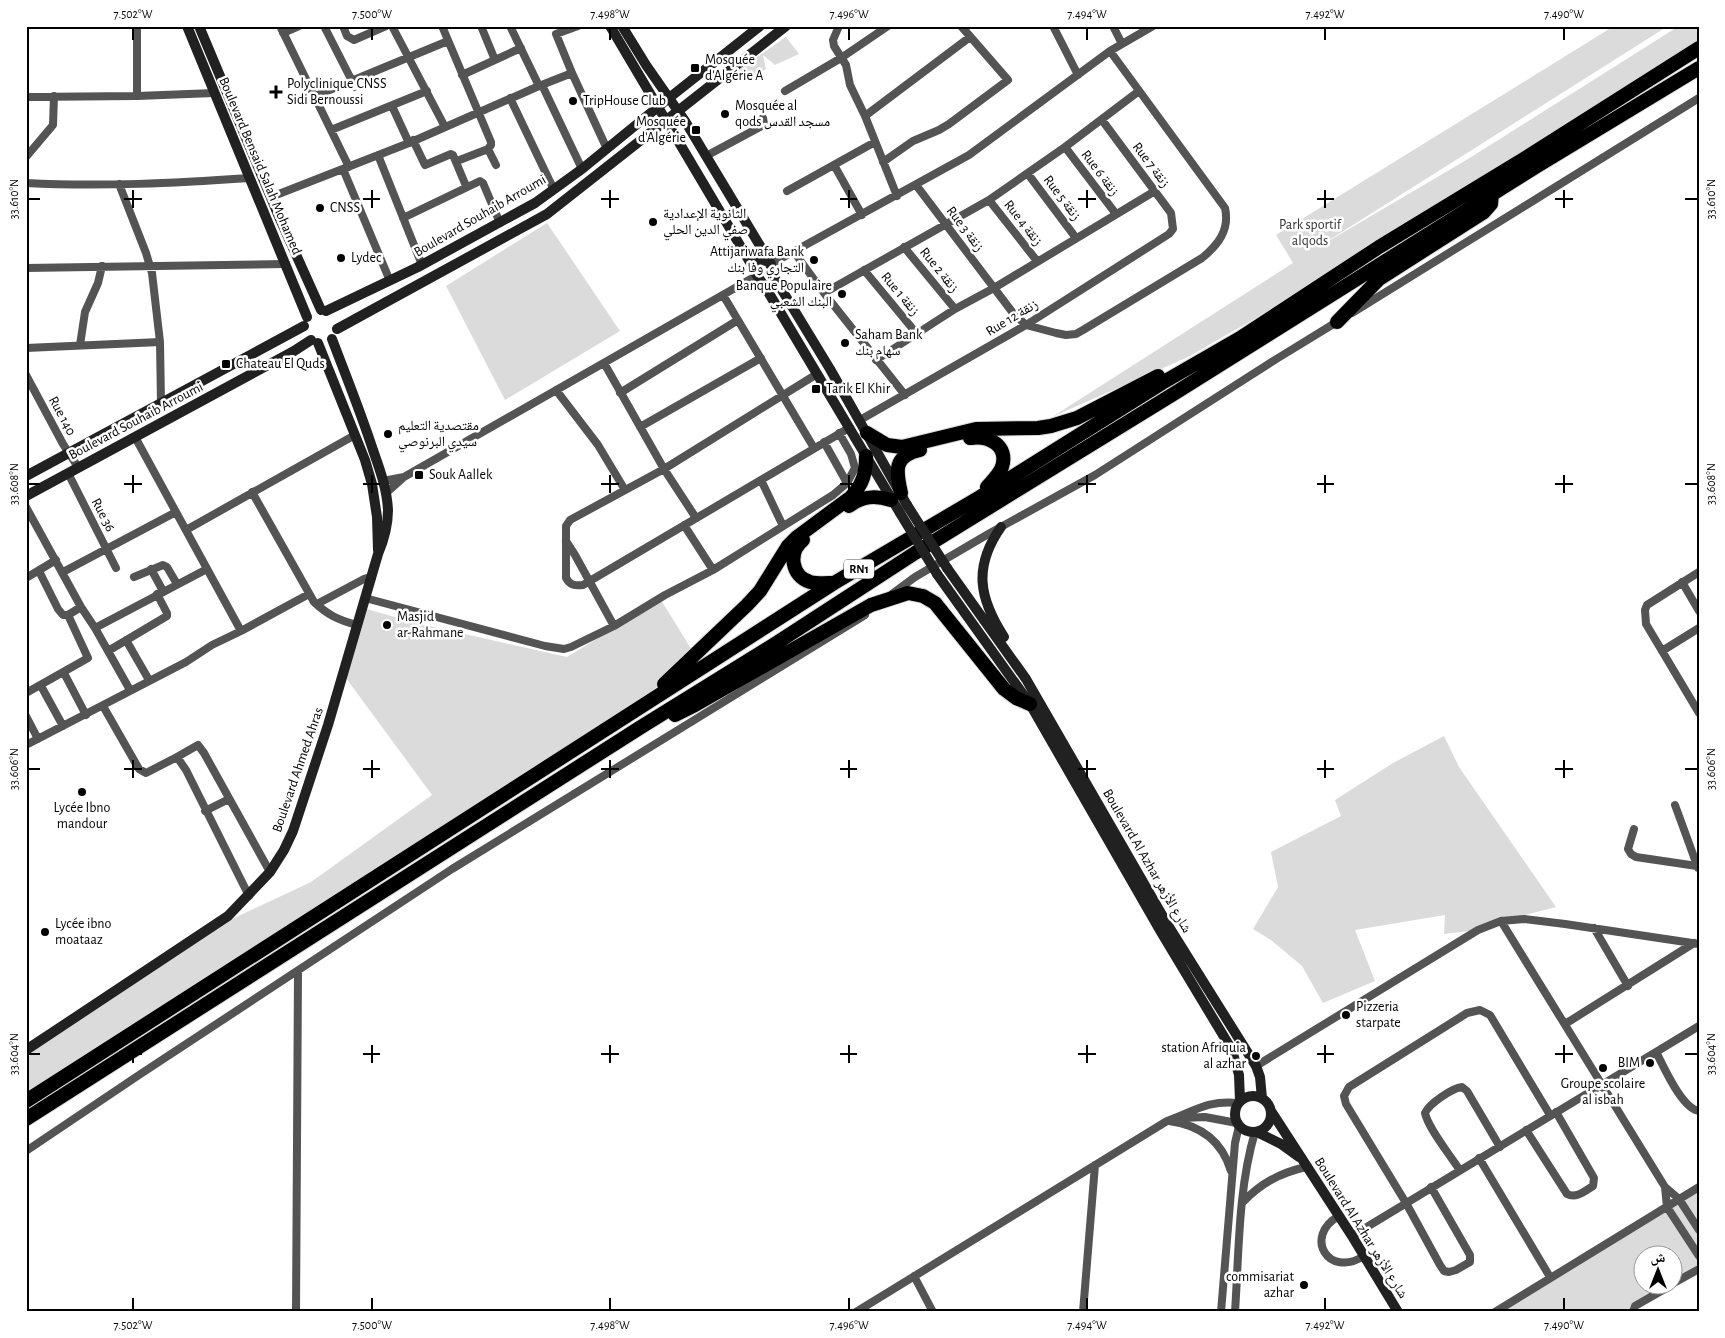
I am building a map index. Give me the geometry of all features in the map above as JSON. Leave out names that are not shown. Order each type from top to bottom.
[{"type":"highway","name":"RN1","points":[[26,1101],[834,583],[980,497],[1111,414],[1240,338],[1379,247],[1527,157],[1699,48]]},
{"type":"highway","name":"RN1","points":[[26,1119],[641,727],[775,644],[915,553],[1175,393],[1492,194],[1699,68]]},
{"type":"highway","points":[[1337,322],[1379,280],[1484,212],[1491,204],[1492,194]]},
{"type":"highway","points":[[863,427],[880,442],[894,447],[902,447],[976,429],[1051,426],[1076,418],[1148,381],[1240,338]]},
{"type":"highway","points":[[834,583],[810,582],[801,577],[793,561],[794,552],[799,544],[863,498],[873,496],[900,499],[897,470],[903,458],[912,452],[981,436],[991,439],[998,446],[1002,456],[1002,466],[997,476],[980,497]]},
{"type":"highway","points":[[547,767],[666,682],[747,605],[766,582],[788,546],[797,536],[851,497],[857,490],[865,475],[871,453]]},
{"type":"highway","points":[[641,727],[662,721],[695,705],[854,614],[885,600],[908,593],[918,594],[935,603],[948,617],[999,684],[1016,698],[1030,704]]},
{"type":"street","points":[[137,26],[137,96]]},
{"type":"street","name":"Boulevard Bensaid Salah Mohamed","points":[[186,26],[286,264],[306,322]]},
{"type":"street","name":"Boulevard Bensaid Salah Mohamed","points":[[198,26],[271,197],[323,311]]},
{"type":"street","points":[[299,26],[282,30],[331,130],[390,281]]},
{"type":"street","points":[[324,26],[352,81]]},
{"type":"street","points":[[343,26],[347,36],[354,40],[383,27]]},
{"type":"street","points":[[392,26],[445,126]]},
{"type":"street","points":[[442,26],[491,142],[488,148],[457,162]]},
{"type":"street","points":[[481,26],[494,60]]},
{"type":"street","points":[[510,26],[582,169]]},
{"type":"street","points":[[578,26],[554,30],[607,149]]},
{"type":"street","points":[[610,26],[849,428],[871,453],[900,499]]},
{"type":"street","points":[[622,26],[706,156],[863,427],[871,453]]},
{"type":"street","name":"Boulevard Souhaib Arroumi","points":[[323,311],[422,265],[500,223],[554,190],[760,26]]},
{"type":"street","name":"Boulevard Souhaib Arroumi","points":[[337,330],[547,214],[786,26]]},
{"type":"street","points":[[839,26],[832,40],[834,46],[846,65],[850,85],[866,116],[897,196]]},
{"type":"street","points":[[786,90],[841,58],[888,26]]},
{"type":"street","points":[[883,162],[912,141],[949,124],[1008,80],[961,26]]},
{"type":"street","points":[[1053,26],[1078,75]]},
{"type":"street","points":[[1113,26],[1122,44]]},
{"type":"street","points":[[770,266],[981,147],[1110,51],[1153,26]]},
{"type":"street","points":[[866,116],[970,37]]},
{"type":"street","points":[[315,96],[407,57],[448,42]]},
{"type":"street","points":[[462,75],[520,48]]},
{"type":"street","points":[[1026,325],[1066,335],[1076,334],[1202,258],[1218,243],[1224,231],[1227,214],[1225,208],[1110,51]]},
{"type":"street","points":[[271,197],[378,155],[572,73]]},
{"type":"street","points":[[331,130],[427,90]]},
{"type":"street","points":[[824,293],[989,200],[1028,174],[1139,91]]},
{"type":"street","points":[[26,97],[214,93]]},
{"type":"street","points":[[26,157],[53,125],[54,96]]},
{"type":"street","points":[[510,98],[554,190]]},
{"type":"street","points":[[26,1151],[452,869],[848,626],[915,577],[1095,475],[1337,322],[1699,98]]},
{"type":"street","points":[[392,106],[425,165],[450,154],[454,155],[466,186]]},
{"type":"street","points":[[706,156],[760,127],[764,124],[763,118]]},
{"type":"street","name":"Rue 7 زنقة","points":[[1102,120],[1171,214],[1173,229]]},
{"type":"street","points":[[787,191],[875,142]]},
{"type":"street","name":"Rue 6 زنقة","points":[[1065,147],[1116,214]]},
{"type":"street","points":[[488,148],[496,166]]},
{"type":"street","points":[[378,155],[422,265]]},
{"type":"street","points":[[834,165],[862,215]]},
{"type":"street","name":"Rue 5 زنقة","points":[[1028,174],[1076,238]]},
{"type":"street","points":[[26,183],[60,185],[169,183],[250,178]]},
{"type":"street","points":[[403,218],[466,186],[480,181],[483,183],[500,223]]},
{"type":"street","points":[[119,184],[150,265],[154,283],[160,342],[161,404]]},
{"type":"street","name":"Rue 3 زنقة","points":[[916,185],[1013,313],[1026,325]]},
{"type":"street","points":[[876,360],[955,309],[994,288],[1155,190]]},
{"type":"street","name":"Rue 4 زنقة","points":[[989,200],[1037,261]]},
{"type":"street","name":"Rue 12 زنقة","points":[[863,427],[905,396],[1026,325],[1164,238],[1173,229]]},
{"type":"street","name":"Rue 2 زنقة","points":[[904,247],[955,309]]},
{"type":"street","points":[[794,252],[905,396]]},
{"type":"street","points":[[756,274],[757,262],[760,260],[770,266]]},
{"type":"street","points":[[26,268],[286,264]]},
{"type":"street","points":[[80,345],[85,312],[98,283],[102,266]]},
{"type":"street","points":[[756,274],[764,278],[769,276],[770,266]]},
{"type":"street","name":"Rue 1 زنقة","points":[[864,270],[917,334]]},
{"type":"street","points":[[374,497],[386,493],[404,477],[723,295],[756,274]]},
{"type":"street","points":[[723,295],[814,448]]},
{"type":"street","points":[[314,342],[327,342],[332,339],[337,330],[335,318],[323,311],[313,312],[306,322],[306,334],[314,342],[355,436],[372,484],[383,480],[404,477]]},
{"type":"street","points":[[620,393],[738,320]]},
{"type":"street","name":"Boulevard Souhaib Arroumi","points":[[26,476],[161,404],[306,322]]},
{"type":"street","points":[[332,339],[358,404],[383,480]]},
{"type":"street","points":[[26,348],[160,342]]},
{"type":"street","name":"Boulevard Souhaib Arroumi","points":[[26,496],[314,342]]},
{"type":"street","points":[[640,427],[761,358]]},
{"type":"street","points":[[604,363],[664,468],[696,518]]},
{"type":"street","points":[[817,374],[664,468],[570,520],[566,526],[566,578],[575,586],[583,585],[849,428]]},
{"type":"street","name":"Rue 140","points":[[26,375],[78,467]]},
{"type":"street","points":[[556,390],[598,445],[625,490]]},
{"type":"street","points":[[365,598],[555,648],[571,647],[614,626],[665,595],[713,570],[833,495],[847,482],[855,465],[839,434]]},
{"type":"street","points":[[186,530],[355,436]]},
{"type":"street","points":[[135,437],[241,631]]},
{"type":"street","points":[[824,442],[847,482]]},
{"type":"street","name":"Rue 36","points":[[68,473],[116,568]]},
{"type":"street","name":"Boulevard Ahmed Ahras","points":[[26,1050],[228,916],[270,872],[284,850],[293,831],[325,734],[378,554],[384,540],[387,525],[386,493],[383,480]]},
{"type":"street","points":[[760,480],[783,526]]},
{"type":"street","name":"Boulevard Ahmed Ahras","points":[[372,484],[377,517],[378,554]]},
{"type":"street","points":[[252,492],[308,594],[326,614],[343,622],[357,625]]},
{"type":"street","name":"Boulevard Al Azhar شارع الأزهر","points":[[900,499],[900,513],[937,574],[1030,704],[1161,932],[1232,1050],[1239,1075],[1239,1102]]},
{"type":"street","name":"Boulevard Al Azhar شارع الأزهر","points":[[900,499],[1026,679],[1169,927],[1256,1066],[1260,1077],[1262,1098]]},
{"type":"street","points":[[26,507],[130,690]]},
{"type":"street","points":[[63,572],[176,512]]},
{"type":"street","points":[[684,525],[713,570]]},
{"type":"street","points":[[1001,527],[986,554],[983,574],[984,595],[990,614],[1037,690],[1050,721]]},
{"type":"street","points":[[566,541],[614,626]]},
{"type":"street","points":[[26,578],[39,572],[56,560]]},
{"type":"street","points":[[134,577],[163,565],[168,567],[177,584]]},
{"type":"street","points":[[108,651],[167,616],[151,569]]},
{"type":"street","points":[[95,628],[207,569]]},
{"type":"street","points":[[39,572],[63,615],[68,615],[82,608]]},
{"type":"street","points":[[1699,572],[1655,599],[1644,610],[1646,624],[1699,713]]},
{"type":"street","points":[[317,604],[364,579],[372,577]]},
{"type":"street","points":[[1682,582],[1699,611]]},
{"type":"street","points":[[26,745],[186,662],[212,645],[308,594]]},
{"type":"street","points":[[26,693],[86,660],[88,656],[68,615]]},
{"type":"street","points":[[1662,651],[1699,628]]},
{"type":"street","points":[[126,640],[149,680]]},
{"type":"street","points":[[64,673],[86,714]]},
{"type":"street","points":[[41,686],[63,726]]},
{"type":"street","points":[[103,706],[139,769],[143,772],[146,773],[198,745],[270,872]]},
{"type":"street","points":[[26,716],[38,739]]},
{"type":"street","points":[[177,756],[186,770],[248,896]]},
{"type":"street","points":[[205,811],[229,799]]},
{"type":"street","points":[[1675,805],[1698,868]]},
{"type":"street","points":[[1634,829],[1628,849],[1631,854],[1636,857],[1698,868]]},
{"type":"street","points":[[1256,1066],[1478,930],[1501,921],[1524,919],[1696,944]]},
{"type":"street","points":[[1501,921],[1665,1187],[1679,1199],[1699,1230]]},
{"type":"street","points":[[1594,928],[1628,986]]},
{"type":"street","points":[[1565,1024],[1696,944]]},
{"type":"street","points":[[296,1312],[298,971]]},
{"type":"street","points":[[1431,1187],[1470,1255],[1470,1262],[1466,1266],[1452,1272],[1444,1271],[1406,1203],[1346,1104],[1345,1092],[1349,1087],[1467,1013],[1480,1010],[1490,1015],[1594,1178],[1593,1186],[1577,1196],[1569,1196],[1526,1130]]},
{"type":"street","points":[[1352,1236],[1459,1169],[1500,1147],[1699,1026]]},
{"type":"street","points":[[1656,1052],[1685,1103],[1694,1110],[1699,1111]]},
{"type":"street","points":[[1459,1169],[1426,1118],[1425,1113],[1430,1106],[1456,1089],[1462,1087],[1467,1091],[1500,1147]]},
{"type":"street","points":[[856,1312],[1170,1120],[1218,1102],[1239,1102],[1250,1096],[1262,1098],[1266,1101],[1271,1111],[1269,1122],[1263,1129],[1256,1132],[1249,1132],[1238,1124],[1205,1117],[1170,1120]]},
{"type":"street","points":[[1221,1312],[1238,1124],[1234,1112],[1239,1102]]},
{"type":"street","name":"Boulevard Al Azhar شارع الأزهر","points":[[1271,1111],[1352,1236],[1398,1312]]},
{"type":"street","points":[[1170,1120],[1197,1128],[1210,1136],[1228,1161],[1232,1176]]},
{"type":"street","points":[[1235,1312],[1243,1202],[1250,1153],[1256,1132]]},
{"type":"street","name":"Boulevard Al Azhar شارع الأزهر","points":[[1256,1132],[1280,1144],[1304,1163]]},
{"type":"street","points":[[1479,1158],[1550,1276]]},
{"type":"street","points":[[1243,1202],[1259,1187],[1304,1163]]},
{"type":"street","points":[[1084,1312],[1095,1165]]},
{"type":"street","points":[[1665,1187],[1667,1207],[1699,1256]]},
{"type":"street","points":[[1495,1312],[1550,1276],[1699,1187]]},
{"type":"street","points":[[1339,1216],[1326,1225],[1323,1231],[1321,1238],[1325,1253],[1330,1259],[1344,1264],[1352,1263],[1364,1256]]},
{"type":"street","points":[[1682,1279],[1699,1268]]},
{"type":"street","points":[[914,1276],[934,1312]]},
{"type":"street","points":[[1632,1312],[1635,1306],[1653,1296]]},
{"type":"green space","name":"Park sportif alqods","points":[[1614,26],[1668,26],[1315,249],[1468,159],[1679,26],[1699,26],[1699,42],[1263,314],[1188,357],[1052,417],[1293,263],[1276,235]]},
{"type":"green space","points":[[786,37],[799,54],[775,65],[763,55],[766,69],[744,81],[733,74]]},
{"type":"green space","points":[[547,223],[620,331],[505,400],[446,286]]},
{"type":"green space","points":[[661,600],[695,655],[666,682],[26,1101],[26,1051],[215,927],[311,882],[432,795],[343,674],[363,608],[416,623],[567,657]]},
{"type":"green space","points":[[1444,736],[1459,767],[1556,907],[1501,921],[1478,930],[1444,934],[1445,915],[1355,930],[1375,981],[1323,1003],[1302,966],[1271,940],[1253,929],[1278,887],[1271,852],[1341,816],[1335,800],[1393,763]]},
{"type":"green space","points":[[1699,1186],[1699,1264],[1682,1274],[1682,1246],[1632,1246],[1632,1296],[1648,1296],[1635,1312],[1488,1312]]},
{"type":"place","name":"Mosquée d'Algérie A","points":[[695,68]]},
{"type":"place","name":"Polyclinique ِCNSS Sidi Bernoussi","points":[[276,92]]},
{"type":"place","name":"TripHouse Club","points":[[573,101]]},
{"type":"place","name":"Mosquée al qods مسجد القدس","points":[[725,114]]},
{"type":"place","name":"Mosquée d'Algérie","points":[[696,130]]},
{"type":"place","name":"CNSS","points":[[320,208]]},
{"type":"place","name":"الثانوية الإعدادية صفي الدين الحلي","points":[[653,222]]},
{"type":"place","name":"Lydec","points":[[341,258]]},
{"type":"place","name":"Attijariwafa Bank التجاري وفا بنك","points":[[814,260]]},
{"type":"place","name":"Banque Populaire البنك الشعبي","points":[[842,294]]},
{"type":"place","name":"Saham Bank سهام بنك","points":[[845,343]]},
{"type":"place","name":"Chateau El Quds","points":[[226,364]]},
{"type":"place","name":"Tarik El Khir","points":[[816,389]]},
{"type":"place","name":"مقتصدية التعليم سيدي البرنوصي","points":[[388,434]]},
{"type":"place","name":"Souk Aallek","points":[[419,475]]},
{"type":"place","name":"Masjid ar-Rahmane","points":[[387,625]]},
{"type":"place","name":"Lycée Ibno mandour","points":[[82,792]]},
{"type":"place","name":"Lycée ibno moataaz","points":[[45,932]]},
{"type":"place","name":"Pizzeria starpate","points":[[1346,1015]]},
{"type":"place","name":"station Afriquia al azhar","points":[[1256,1056]]},
{"type":"place","name":"BIM","points":[[1650,1063]]},
{"type":"place","name":"Groupe scolaire al isbah","points":[[1603,1068]]},
{"type":"place","name":"commisariat azhar","points":[[1304,1285]]}]
